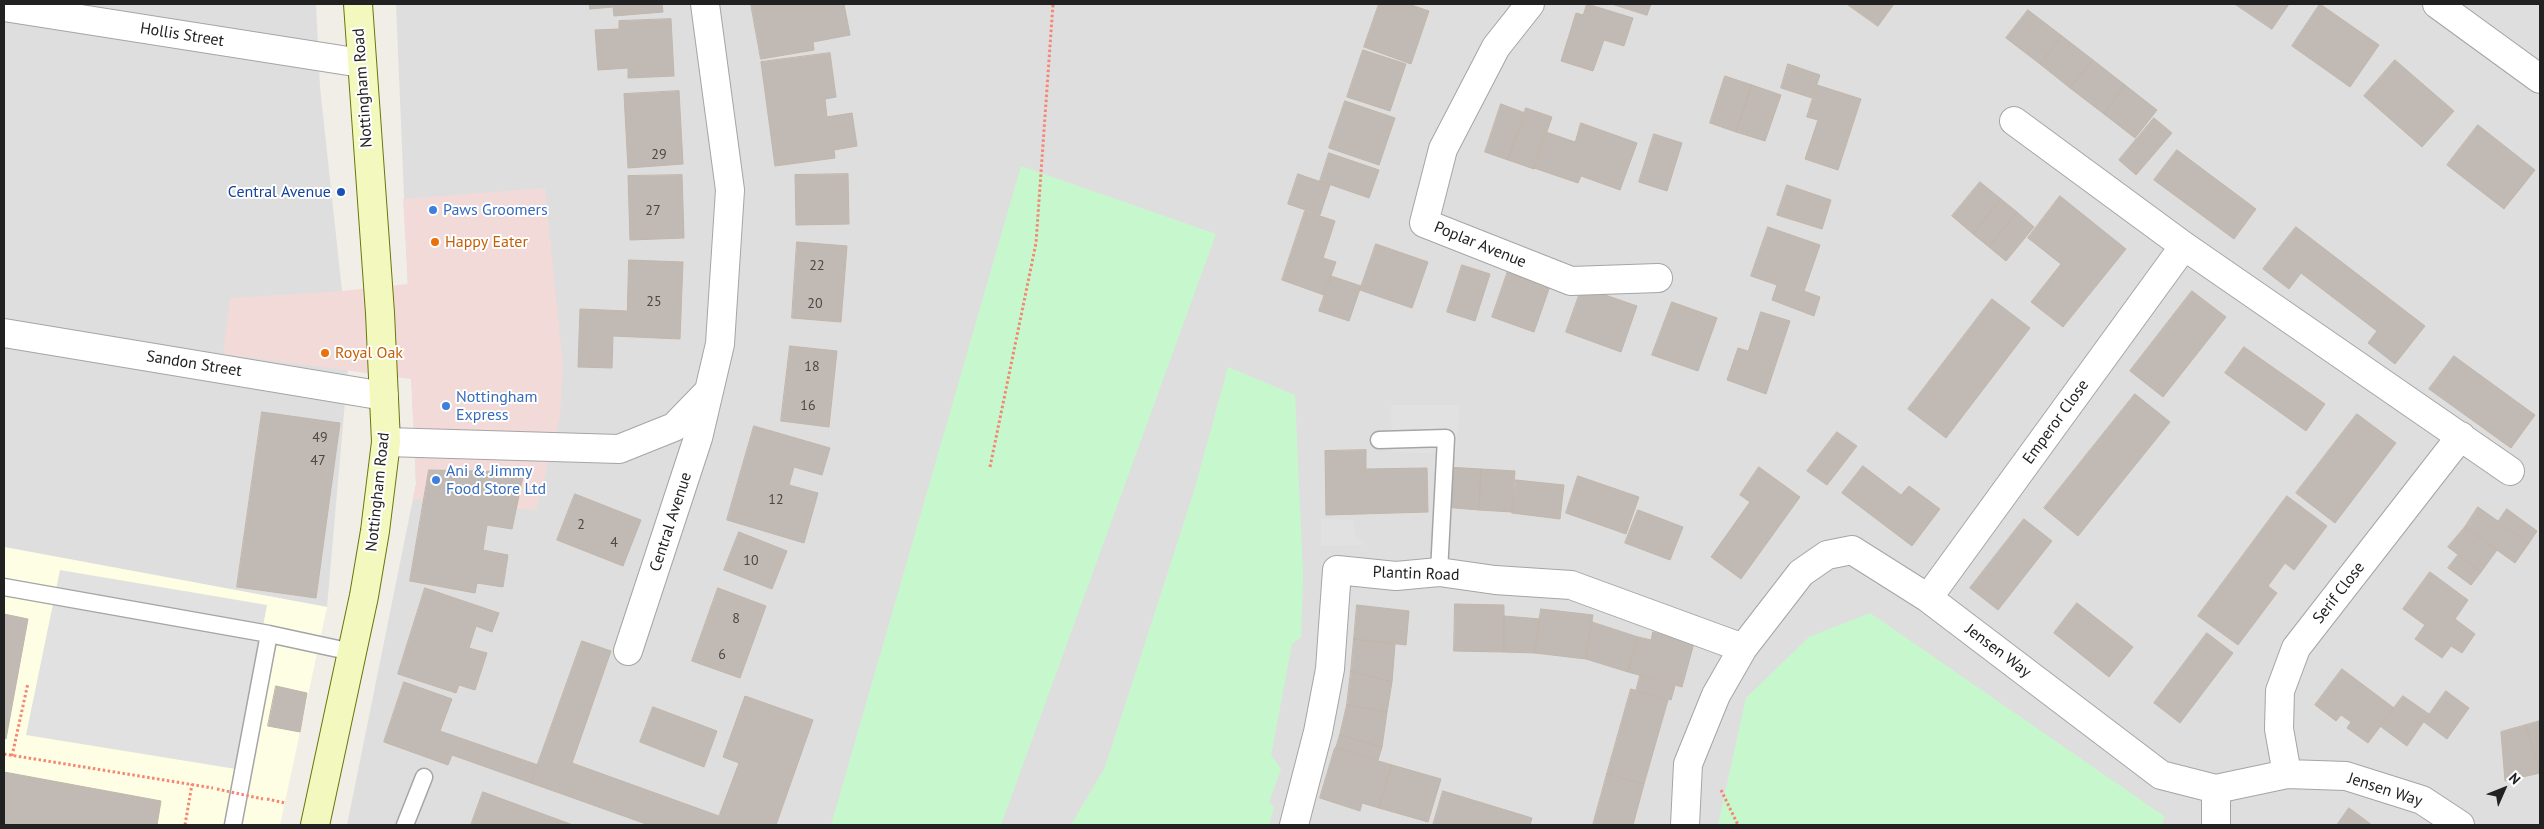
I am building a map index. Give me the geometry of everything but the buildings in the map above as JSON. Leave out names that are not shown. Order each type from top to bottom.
[{"type":"main road","name":"Nottingham Road","points":[[315,825],[352,652],[375,531],[386,442],[358,4]]},
{"type":"street","name":"Central Avenue","points":[[628,652],[698,438],[720,344],[730,190],[706,4]]},
{"type":"street","name":"Poplar Avenue","points":[[1530,4],[1496,47],[1443,149],[1424,222],[1571,281],[1658,278]]},
{"type":"street","points":[[2437,4],[2540,79]]},
{"type":"street","name":"Hollis Street","points":[[4,7],[361,63]]},
{"type":"street","points":[[2014,121],[2184,246],[2411,401],[2510,472]]},
{"type":"street","name":"Emperor Close","points":[[1928,598],[2184,246]]},
{"type":"street","name":"Sandon Street","points":[[4,333],[384,396]]},
{"type":"street","points":[[386,442],[619,449],[674,427],[709,391]]},
{"type":"street","name":"Serif Close","points":[[2287,774],[2279,729],[2280,691],[2296,648],[2461,436]]},
{"type":"street","name":"Jensen Way","points":[[1685,825],[1688,764],[1716,695],[1744,648],[1801,573],[1827,554],[1852,550],[1928,598],[2161,775],[2216,789],[2287,774],[2346,776],[2422,800],[2460,825]]},
{"type":"street","name":"Plantin Road","points":[[1294,825],[1318,732],[1330,669],[1337,570],[1396,576],[1439,572],[1494,580],[1571,585],[1744,648]]},
{"type":"street","points":[[2216,789],[2216,825]]},
{"type":"lane","points":[[1379,440],[1446,438],[1439,572]]},
{"type":"lane","points":[[4,587],[269,634],[352,652]]},
{"type":"lane","points":[[233,825],[269,634]]},
{"type":"lane","points":[[406,825],[424,777]]},
{"type":"path","points":[[990,466],[1036,244],[1053,4]]},
{"type":"path","points":[[12,756],[28,683]]},
{"type":"path","points":[[4,754],[192,784],[284,803]]},
{"type":"path","points":[[185,825],[192,784]]},
{"type":"shaded area","points":[[4,4],[316,4],[320,87],[349,356],[327,607],[4,547]]},
{"type":"shaded area","points":[[396,4],[2540,4],[2540,825],[347,825],[416,484]]},
{"type":"shaded area","points":[[545,188],[563,366],[560,417],[536,510],[413,499],[416,484],[411,379],[223,354],[230,298],[342,291],[408,284],[403,199]]},
{"type":"shaded area","points":[[1391,405],[1460,405],[1456,454],[1392,452]]},
{"type":"shaded area","points":[[1321,519],[1353,520],[1355,534],[1364,545],[1321,546]]},
{"type":"shaded area","points":[[4,547],[327,607],[280,825],[4,825]]},
{"type":"shaded area","points":[[60,570],[267,605],[236,769],[26,735]]},
{"type":"green space","points":[[1021,166],[1216,234],[1001,825],[831,825]]},
{"type":"green space","points":[[1228,367],[1295,395],[1303,576],[1301,637],[1292,644],[1271,755],[1281,769],[1269,802],[1274,808],[1269,825],[1071,825],[1105,767],[1194,491]]},
{"type":"green space","points":[[1870,613],[2164,816],[2163,825],[1718,825],[1746,698],[1809,637]]},
{"type":"place","name":"Central Avenue","points":[[341,192]]},
{"type":"place","name":"Paws Groomers","points":[[433,210]]},
{"type":"place","name":"Happy Eater","points":[[435,242]]},
{"type":"place","name":"Royal Oak","points":[[325,353]]},
{"type":"place","name":"Nottingham Express","points":[[446,406]]},
{"type":"place","name":"Ani & Jimmy Food Store Ltd","points":[[436,480]]}]
